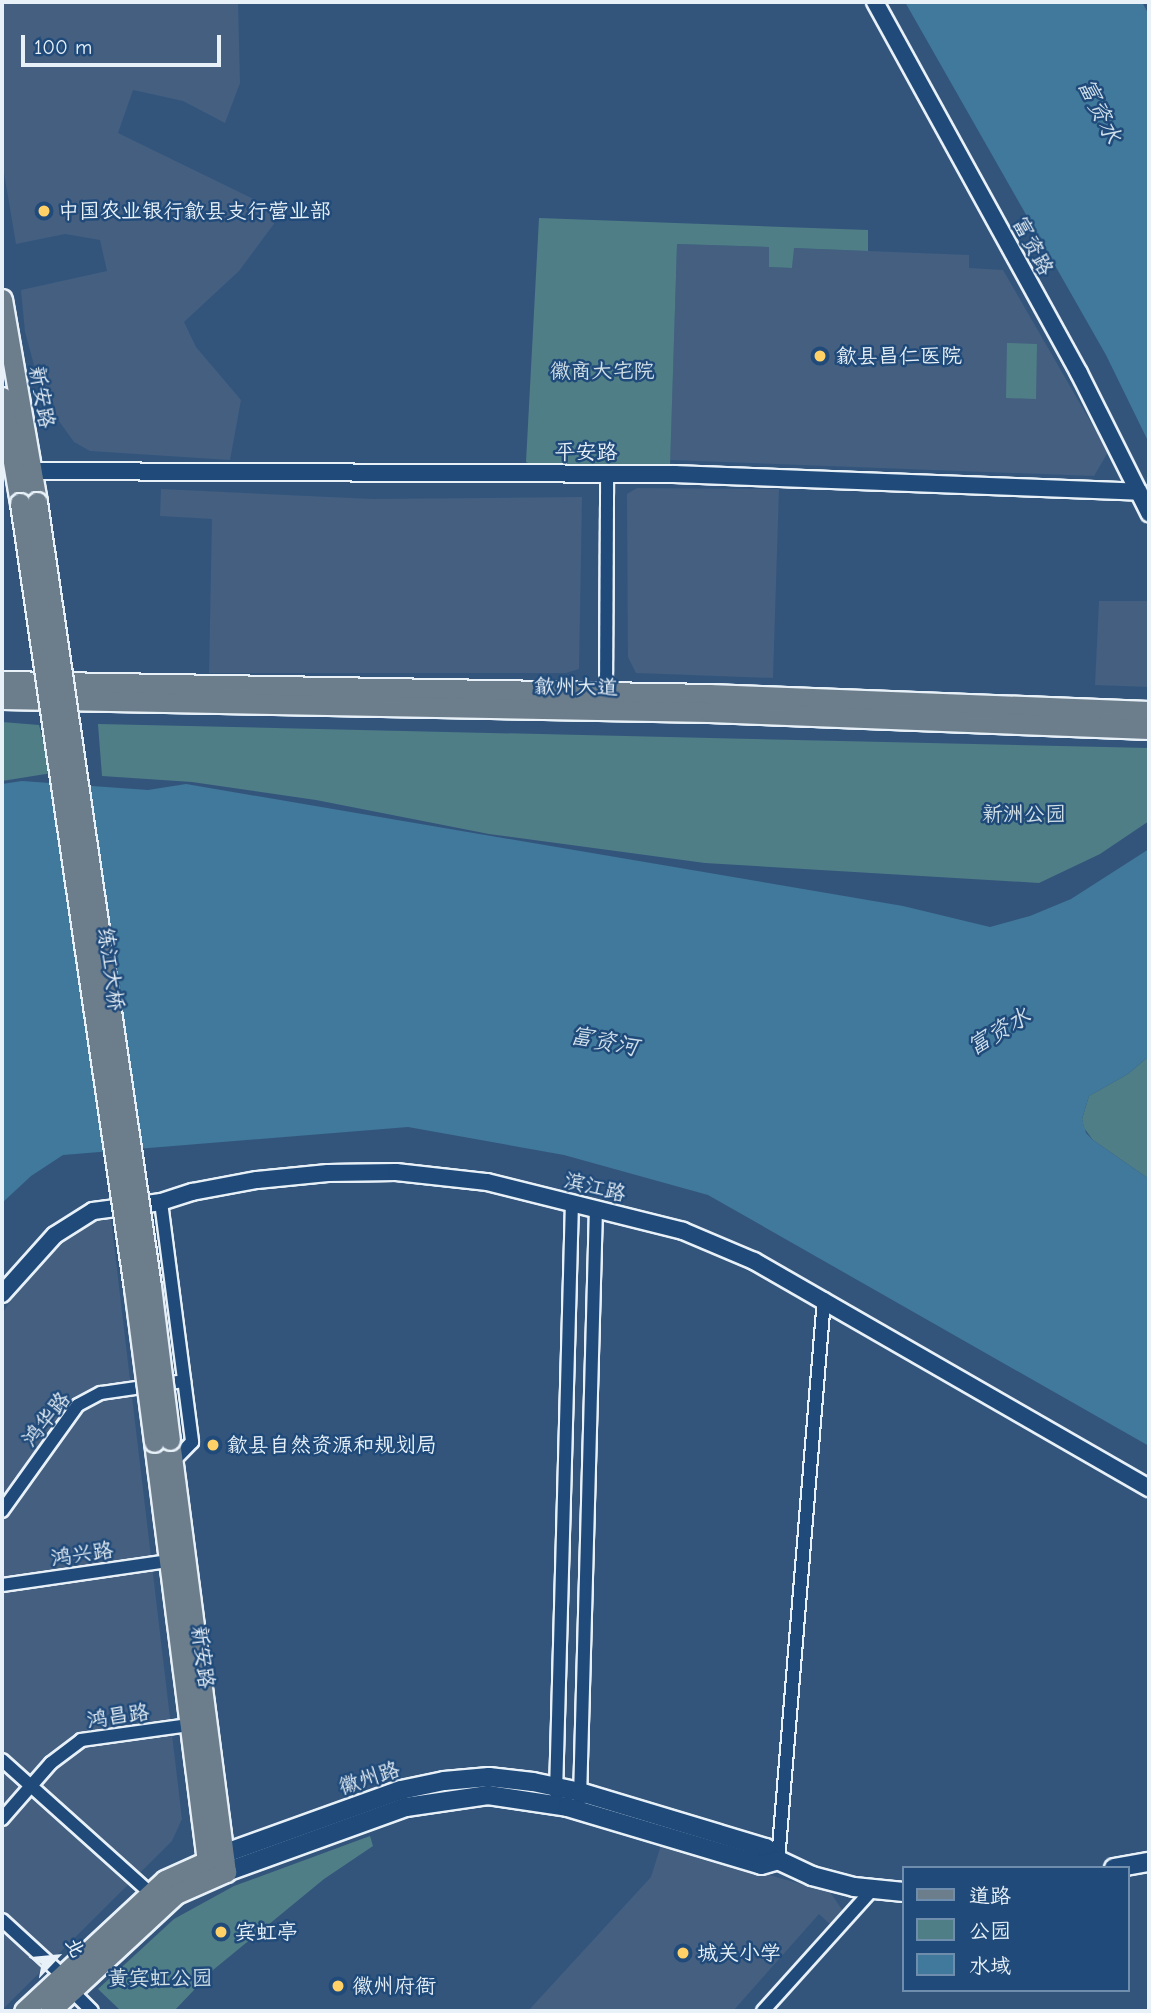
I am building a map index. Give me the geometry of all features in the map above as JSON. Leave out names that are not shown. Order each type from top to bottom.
[{"type":"main road","name":"新安路","points":[[2,299],[32,471],[29,503]]},
{"type":"main road","name":"新安路","points":[[2,397],[29,503]]},
{"type":"main road","name":"练江大桥","points":[[29,503],[128,1247],[162,1441]]},
{"type":"main road","name":"歙州大道","points":[[2,681],[606,692],[1149,711]]},
{"type":"main road","name":"歙州大道","points":[[2,699],[709,712],[1149,729]]},
{"type":"main road","name":"新安路","points":[[162,1441],[173,1462],[216,1866]]},
{"type":"main road","name":"新安路","points":[[162,1441],[169,1561],[189,1725],[216,1866]]},
{"type":"main road","name":"徽州路","points":[[24,2011],[67,1983],[176,1894],[216,1866],[382,1796],[422,1785],[489,1777],[556,1786],[766,1848],[778,1860],[812,1876],[873,1889],[902,1892]]},
{"type":"main road","name":"徽州路","points":[[50,2011],[67,1983],[149,1893],[178,1872],[216,1866],[425,1803],[488,1795],[555,1804],[761,1865],[778,1860]]},
{"type":"main road","points":[[1126,1866],[1149,1862]]},
{"type":"street","name":"富资路","points":[[875,2],[1079,373],[1149,513]]},
{"type":"street","name":"平安路","points":[[32,471],[607,473],[1139,492]]},
{"type":"street","points":[[606,692],[607,473]]},
{"type":"street","name":"滨江路","points":[[2,1294],[55,1235],[93,1211],[161,1202],[192,1192],[257,1180],[362,1172],[460,1178],[572,1202],[683,1231],[719,1245],[824,1299],[1149,1488]]},
{"type":"street","points":[[161,1202],[192,1442],[173,1462]]},
{"type":"street","points":[[555,1804],[572,1202]]},
{"type":"street","points":[[579,1810],[596,1209]]},
{"type":"street","points":[[778,1860],[824,1299]]},
{"type":"street","name":"鸿华路","points":[[2,1511],[78,1405],[102,1393],[184,1381]]},
{"type":"street","name":"鸿兴路","points":[[2,1585],[169,1561]]},
{"type":"street","name":"鸿昌路","points":[[2,1819],[58,1756],[82,1740],[189,1725]]},
{"type":"street","points":[[2,1760],[149,1893]]},
{"type":"street","points":[[763,2011],[873,1889]]},
{"type":"street","points":[[2,1920],[92,2011]]},
{"type":"shaded area","points":[[2,2],[238,2],[240,83],[225,123],[183,101],[133,90],[118,133],[282,213],[239,271],[184,322],[196,347],[241,400],[230,460],[90,451],[74,442],[56,417],[39,383],[25,332],[21,290],[107,271],[100,240],[65,234],[16,244],[2,161]]},
{"type":"shaded area","name":"歙县昌仁医院","points":[[677,244],[769,247],[769,267],[792,268],[793,248],[969,255],[969,268],[1003,270],[1108,452],[1094,476],[670,460]]},
{"type":"shaded area","points":[[637,488],[779,489],[773,678],[636,673],[628,657],[627,494]]},
{"type":"shaded area","points":[[161,489],[373,499],[582,497],[579,669],[566,673],[209,673],[212,519],[160,516]]},
{"type":"shaded area","points":[[1099,601],[1149,601],[1149,687],[1095,685]]},
{"type":"shaded area","points":[[111,1219],[182,1819],[172,1841],[2,2010],[2,1314],[30,1271],[77,1224]]},
{"type":"shaded area","name":"城关小学","points":[[661,1845],[830,1892],[845,1914],[833,1927],[819,1914],[733,2011],[528,2011],[651,1877]]},
{"type":"green space","name":"徽商大宅院","points":[[539,218],[868,230],[868,251],[794,248],[792,268],[769,267],[769,247],[677,244],[670,467],[534,466],[526,462]]},
{"type":"green space","points":[[1007,343],[1037,344],[1036,399],[1006,398]]},
{"type":"green space","points":[[2,722],[39,725],[52,773],[2,781]]},
{"type":"green space","name":"新洲公园","points":[[98,724],[1149,748],[1149,821],[1100,854],[1039,883],[705,863],[489,834],[316,800],[192,782],[102,776]]},
{"type":"green space","points":[[1149,1056],[1149,1179],[1093,1140],[1084,1128],[1082,1119],[1089,1096],[1128,1074]]},
{"type":"green space","name":"黄宾虹公园","points":[[370,1836],[373,1846],[324,1879],[213,1970],[174,2011],[121,2011],[98,1989],[174,1919],[234,1886]]},
{"type":"water","name":"富资水","points":[[905,2],[1142,2],[1149,15],[1149,443],[1106,355]]},
{"type":"water","points":[[22,781],[148,790],[186,784],[903,906],[990,927],[1030,916],[1071,899],[1149,849],[1149,1056],[1128,1074],[1089,1096],[1082,1119],[1086,1133],[1093,1140],[1149,1179],[1149,1446],[708,1195],[564,1155],[408,1127],[63,1155],[31,1176],[2,1203],[2,784]]},
{"type":"place","name":"中国农业银行歙县支行营业部","points":[[44,211]]},
{"type":"place","name":"歙县昌仁医院","points":[[820,356]]},
{"type":"place","name":"歙县自然资源和规划局","points":[[213,1445]]},
{"type":"place","name":"宾虹亭","points":[[221,1932]]},
{"type":"place","name":"城关小学","points":[[683,1953]]},
{"type":"place","name":"徽州府衙","points":[[338,1986]]},
{"type":"water label","name":"富资河","points":[[604,1042]]}]
